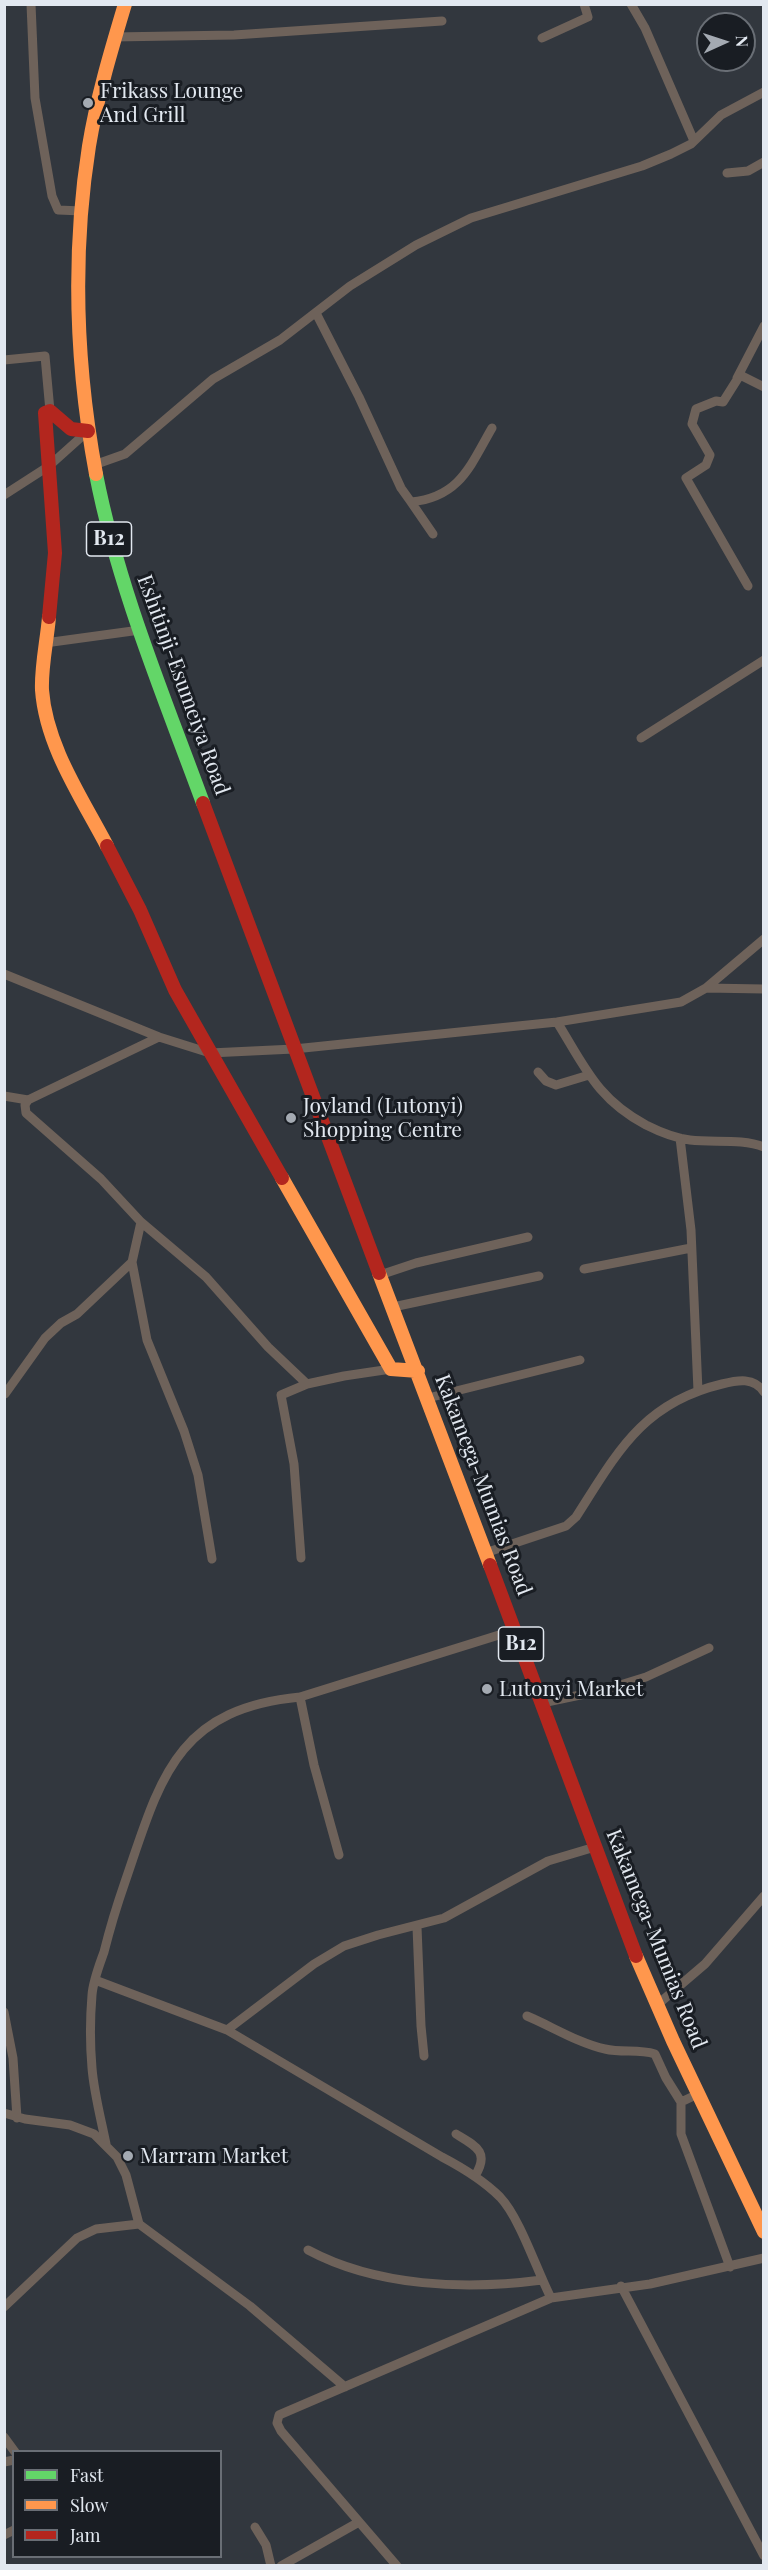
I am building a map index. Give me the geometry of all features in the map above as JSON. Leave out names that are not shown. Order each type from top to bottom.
[{"type":"main road","name":"Eshitinji-Esumeiya Road","points":[[125,4],[114,37],[86,166],[82,211],[79,319],[88,431],[108,534],[122,583],[294,1049]]},
{"type":"main road","points":[[88,431],[76,432],[67,428],[50,411],[45,413],[55,553],[42,689],[47,721],[61,758],[140,910],[175,990],[210,1053],[348,1290],[391,1369],[418,1371]]},
{"type":"main road","name":"Kakamega-Mumias Road","points":[[294,1049],[418,1371],[632,1947],[698,2094],[764,2232]]},
{"type":"street","points":[[31,4],[35,98],[52,196],[58,210],[82,211]]},
{"type":"street","points":[[542,38],[588,17],[584,4]]},
{"type":"street","points":[[631,4],[645,28],[694,141]]},
{"type":"street","points":[[114,37],[234,35],[442,21]]},
{"type":"street","points":[[94,465],[125,454],[213,379],[280,340],[350,286],[416,245],[471,218],[642,166],[671,154],[694,141],[721,115],[764,92]]},
{"type":"street","points":[[727,173],[748,171],[764,162]]},
{"type":"street","points":[[316,313],[359,397],[401,488],[433,534]]},
{"type":"street","points":[[748,586],[686,478],[709,461],[710,455],[692,424],[696,410],[710,403],[723,402],[764,326]]},
{"type":"street","points":[[4,360],[45,356],[50,411]]},
{"type":"street","points":[[737,378],[740,375],[764,387]]},
{"type":"street","points":[[411,502],[431,500],[448,491],[467,471],[492,428]]},
{"type":"street","points":[[4,495],[49,466],[88,431]]},
{"type":"street","points":[[45,643],[140,630]]},
{"type":"street","points":[[641,738],[764,660]]},
{"type":"street","points":[[4,974],[159,1037],[210,1053],[294,1049],[557,1022],[681,1002],[706,988],[764,939]]},
{"type":"street","points":[[706,988],[764,989]]},
{"type":"street","points":[[557,1022],[589,1076],[616,1107],[654,1129],[680,1138],[736,1142],[764,1147]]},
{"type":"street","points":[[159,1037],[28,1100],[25,1105],[29,1118],[101,1179],[141,1222],[206,1277],[268,1347],[308,1384]]},
{"type":"street","points":[[538,1072],[546,1081],[556,1085],[589,1076]]},
{"type":"street","points":[[4,1096],[28,1100]]},
{"type":"street","points":[[680,1138],[691,1248],[698,1391]]},
{"type":"street","points":[[141,1222],[132,1262],[147,1340],[184,1431],[198,1475],[212,1559]]},
{"type":"street","points":[[380,1275],[416,1263],[528,1237]]},
{"type":"street","points":[[584,1269],[691,1248]]},
{"type":"street","points":[[5,1394],[45,1338],[61,1323],[78,1314],[132,1262]]},
{"type":"street","points":[[393,1307],[539,1276]]},
{"type":"street","points":[[428,1398],[580,1360]]},
{"type":"street","points":[[301,1558],[294,1464],[281,1395],[308,1384],[391,1369]]},
{"type":"street","points":[[484,1553],[566,1526],[576,1517],[627,1439],[659,1410],[698,1391],[732,1381],[748,1380],[756,1383],[764,1392]]},
{"type":"street","points":[[106,2144],[92,2069],[92,1994],[118,1904],[154,1799],[163,1777],[184,1747],[218,1720],[245,1707],[300,1697],[515,1630]]},
{"type":"street","points":[[542,1703],[604,1690],[646,1677],[709,1648]]},
{"type":"street","points":[[300,1697],[314,1765],[339,1855]]},
{"type":"street","points":[[226,2030],[314,1964],[344,1946],[378,1935],[417,1927],[458,1912],[548,1861],[595,1847]]},
{"type":"street","points":[[657,2005],[705,1965],[764,1896]]},
{"type":"street","points":[[417,1927],[420,2016],[424,2056]]},
{"type":"street","points":[[95,1980],[226,2030],[475,2176],[501,2198],[523,2236],[551,2298]]},
{"type":"street","points":[[4,2012],[13,2058],[17,2118]]},
{"type":"street","points":[[527,2016],[602,2049],[623,2052],[639,2050],[655,2054],[681,2102],[681,2134],[730,2267]]},
{"type":"street","points":[[681,2102],[698,2094]]},
{"type":"street","points":[[4,2113],[17,2118],[82,2128],[94,2134],[106,2144],[126,2175],[139,2224],[250,2306],[345,2387]]},
{"type":"street","points":[[456,2133],[474,2146],[482,2156],[483,2164],[475,2176]]},
{"type":"street","points":[[4,2307],[76,2238],[96,2229],[139,2224]]},
{"type":"street","points":[[308,2250],[326,2259],[390,2278],[503,2285],[542,2280]]},
{"type":"street","points":[[397,2565],[281,2431],[277,2423],[279,2415],[551,2298],[650,2283],[764,2258]]},
{"type":"street","points":[[621,2286],[764,2556]]},
{"type":"street","points":[[4,2437],[14,2450]]},
{"type":"street","points":[[281,2565],[359,2522]]},
{"type":"street","points":[[255,2527],[266,2545],[271,2565]]},
{"type":"traffic: fast","points":[[96,474],[116,558],[129,599],[203,803]]},
{"type":"traffic: slow","points":[[96,474],[89,433],[81,351],[78,269],[80,228],[92,128],[125,4]]},
{"type":"traffic: slow","points":[[49,617],[42,690],[50,731],[67,771],[107,846]]},
{"type":"traffic: slow","points":[[282,1178],[391,1369],[418,1371]]},
{"type":"traffic: slow","points":[[379,1273],[490,1565]]},
{"type":"traffic: slow","points":[[636,1956],[673,2041],[764,2232]]},
{"type":"traffic: jam","points":[[49,617],[55,553],[45,413],[50,411],[71,429],[88,431]]},
{"type":"traffic: jam","points":[[203,803],[379,1273]]},
{"type":"traffic: jam","points":[[107,846],[140,910],[175,990],[282,1178]]},
{"type":"traffic: jam","points":[[490,1565],[636,1956]]},
{"type":"place","name":"Frikass Lounge And Grill","points":[[88,103]]},
{"type":"place","name":"Joyland (Lutonyi) Shopping Centre","points":[[291,1118]]},
{"type":"place","name":"Lutonyi Market","points":[[487,1689]]},
{"type":"place","name":"Marram Market","points":[[128,2156]]}]
